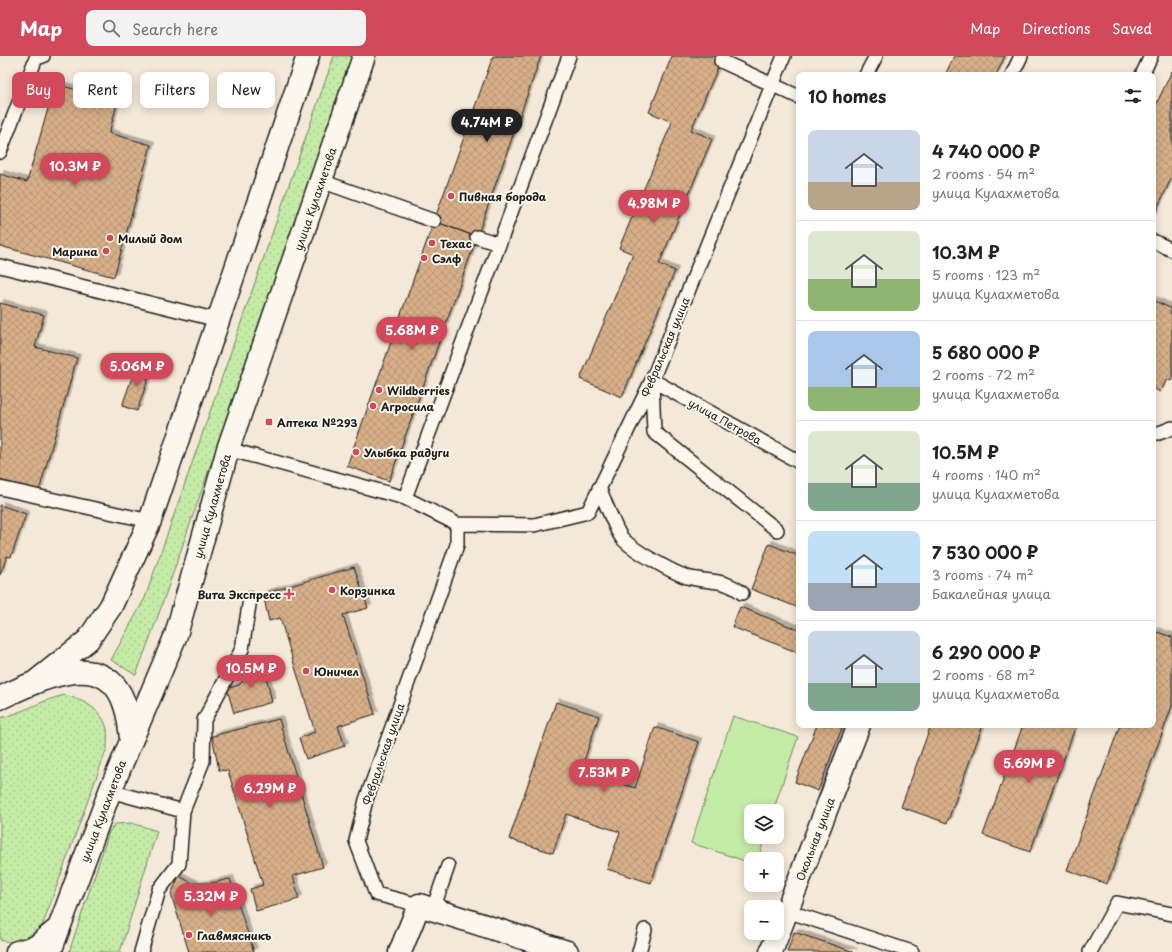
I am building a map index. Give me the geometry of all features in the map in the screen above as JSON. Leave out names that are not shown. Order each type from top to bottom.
[{"type":"main road","points":[[34,682],[88,640],[111,606],[150,521],[308,56]]},
{"type":"main road","name":"улица Кулахметова","points":[[50,952],[110,791],[176,635],[228,449],[364,56]]},
{"type":"main road","points":[[0,698],[34,682],[66,673],[81,671],[94,673],[107,678],[117,690],[126,708],[131,739]]},
{"type":"main road","name":"Окольная улица","points":[[771,952],[858,728]]},
{"type":"main road","points":[[400,952],[426,907],[553,950]]},
{"type":"main road","points":[[17,952],[36,946],[60,927]]},
{"type":"main road","points":[[0,949],[12,952]]},
{"type":"lane","points":[[0,152],[36,58],[43,56]]},
{"type":"lane","points":[[405,498],[569,56]]},
{"type":"lane","name":"Февральская улица","points":[[228,449],[405,498],[457,524],[534,524],[588,512],[652,380],[784,56]]},
{"type":"lane","points":[[868,72],[876,56]]},
{"type":"lane","points":[[1013,72],[1021,56]]},
{"type":"lane","points":[[1143,72],[1151,56]]},
{"type":"lane","points":[[721,61],[796,96]]},
{"type":"lane","points":[[321,181],[434,221]]},
{"type":"lane","points":[[477,236],[499,244]]},
{"type":"lane","points":[[1156,242],[1172,250]]},
{"type":"lane","points":[[0,266],[218,320]]},
{"type":"lane","points":[[652,380],[654,432],[777,530]]},
{"type":"lane","name":"улица Петрова","points":[[652,380],[796,460]]},
{"type":"lane","points":[[1156,433],[1172,428]]},
{"type":"lane","points":[[0,488],[150,521]]},
{"type":"lane","points":[[599,488],[621,538],[658,564],[688,577],[733,585],[742,593]]},
{"type":"lane","name":"Февральская улица","points":[[426,907],[376,894],[356,841],[366,800],[457,545],[457,524]]},
{"type":"lane","points":[[141,952],[159,890],[179,864],[183,811],[203,761],[204,720],[242,649],[250,600]]},
{"type":"lane","points":[[110,791],[183,811]]},
{"type":"lane","points":[[426,907],[448,866]]},
{"type":"lane","points":[[1090,952],[1117,903],[1172,914]]},
{"type":"lane","points":[[787,910],[912,952]]},
{"type":"lane","points":[[639,952],[645,930]]},
{"type":"green space","points":[[334,56],[353,56],[157,619],[136,675],[111,660],[145,598]]},
{"type":"green space","points":[[65,695],[91,706],[101,716],[107,729],[107,748],[43,924],[34,933],[24,939],[7,942],[0,940],[0,718]]},
{"type":"green space","points":[[733,716],[798,737],[775,804],[744,804],[744,844],[763,844],[760,852],[744,852],[744,861],[691,843]]},
{"type":"green space","points":[[132,823],[157,831],[120,952],[69,952],[109,832],[115,824]]},
{"type":"building","points":[[493,56],[541,56],[477,237],[434,221]]},
{"type":"building","points":[[672,56],[723,56],[691,130],[712,139],[659,264],[675,271],[622,397],[580,379],[633,254],[619,248],[672,122],[649,112]]},
{"type":"building","points":[[954,56],[1005,56],[997,72],[946,72]]},
{"type":"building","points":[[1172,71],[1172,177],[1156,211],[1156,105]]},
{"type":"building","points":[[65,87],[73,89],[73,108],[116,108],[109,133],[151,145],[114,277],[0,246],[0,174],[27,182],[48,108],[65,108]]},
{"type":"building","points":[[434,221],[477,237],[389,481],[347,466]]},
{"type":"building","points":[[1156,301],[1172,309],[1170,313],[1172,314],[1172,379],[1171,381],[1167,379],[1160,392],[1156,390]]},
{"type":"building","points":[[0,303],[44,315],[35,347],[77,358],[39,491],[0,480]]},
{"type":"building","points":[[137,363],[152,368],[137,411],[122,406]]},
{"type":"building","points":[[0,505],[26,514],[11,557],[7,556],[0,575]]},
{"type":"building","points":[[769,544],[796,555],[796,607],[751,589]]},
{"type":"building","points":[[354,567],[368,608],[343,615],[375,714],[338,726],[345,746],[306,759],[299,738],[315,732],[280,618],[269,621],[263,594]]},
{"type":"building","points":[[740,607],[796,629],[796,652],[732,627]]},
{"type":"building","points":[[1156,632],[1172,637],[1172,706],[1107,884],[1067,870],[1119,728],[1156,728]]},
{"type":"building","points":[[263,662],[272,702],[234,713],[227,689],[239,685],[244,680],[239,668]]},
{"type":"building","points":[[556,702],[599,716],[581,770],[635,788],[655,727],[699,742],[651,883],[607,869],[620,832],[566,814],[553,853],[509,839]]},
{"type":"building","points":[[279,719],[323,867],[293,876],[299,899],[256,911],[250,889],[263,885],[228,771],[219,770],[212,736]]},
{"type":"building","points":[[816,728],[842,728],[818,791],[795,782]]},
{"type":"building","points":[[930,728],[982,728],[947,823],[901,807]]},
{"type":"building","points":[[1022,728],[1075,728],[1030,852],[983,835]]},
{"type":"building","points":[[179,876],[198,886],[230,879],[254,952],[189,952],[171,894]]},
{"type":"building","points":[[794,932],[854,952],[787,952]]},
{"type":"place","name":"Пивная борода","points":[[451,196]]},
{"type":"place","name":"Милый дом","points":[[110,238]]},
{"type":"place","name":"Техас","points":[[432,243]]},
{"type":"place","name":"Марина","points":[[106,251]]},
{"type":"place","name":"Сэлф","points":[[424,258]]},
{"type":"place","name":"Wildberries","points":[[379,390]]},
{"type":"place","name":"Агросила","points":[[373,406]]},
{"type":"place","name":"Аптека №293","points":[[269,422]]},
{"type":"place","name":"Улыбка радуги","points":[[356,452]]},
{"type":"place","name":"Корзинка","points":[[332,590]]},
{"type":"place","name":"Вита Экспресс","points":[[289,594]]},
{"type":"place","name":"Юничел","points":[[306,671]]},
{"type":"place","name":"Главмясникъ","points":[[189,935]]}]
